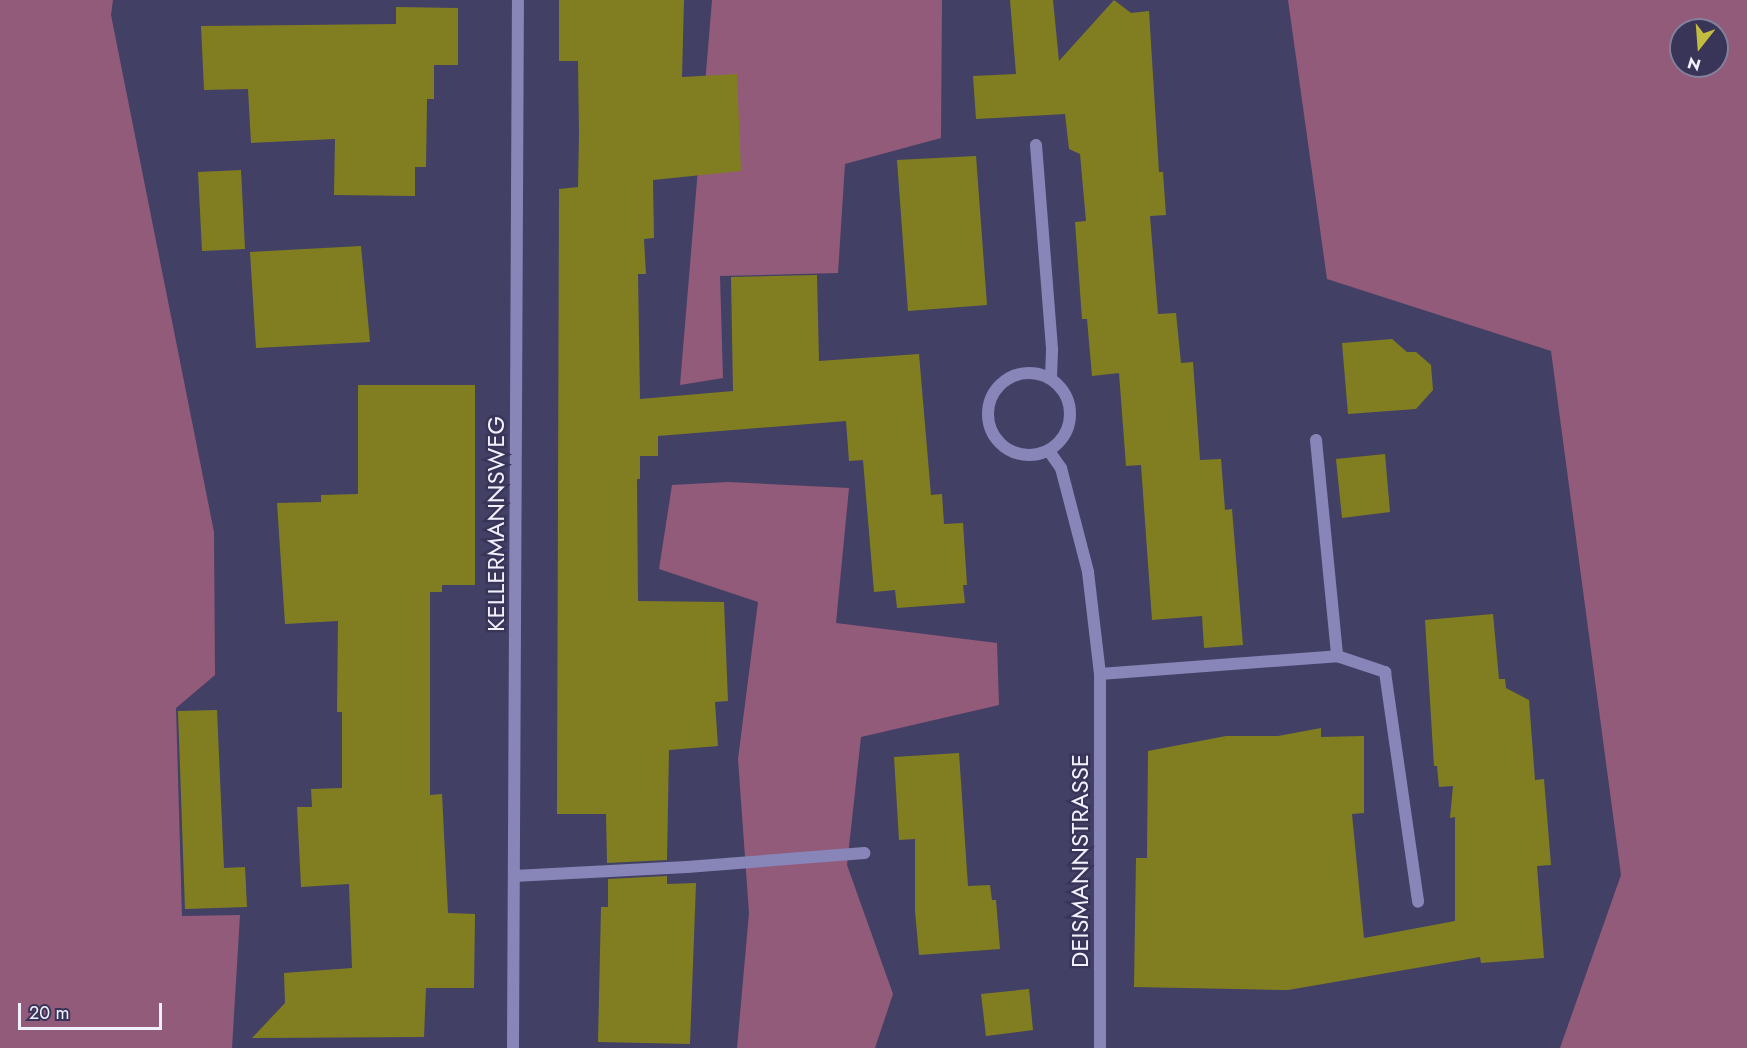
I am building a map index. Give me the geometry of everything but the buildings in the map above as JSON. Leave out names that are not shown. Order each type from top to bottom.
[{"type":"street","name":"KELLERMANNSWEG","points":[[513,1048],[518,0]]},
{"type":"street","points":[[1036,145],[1052,350],[1051,378]]},
{"type":"street","points":[[1030,372],[1051,378],[1066,394],[1071,415],[1065,435],[1049,451],[1028,456],[1007,450],[992,434],[987,413],[993,392],[1009,377],[1030,372]]},
{"type":"street","points":[[1316,440],[1336,656]]},
{"type":"street","name":"DEISMANNSTRASSE","points":[[1049,451],[1061,468],[1088,572],[1100,675],[1100,1048]]},
{"type":"street","points":[[1100,675],[1336,656],[1385,672],[1418,902]]},
{"type":"street","points":[[514,876],[687,867],[864,853]]},
{"type":"shaded area","points":[[0,0],[113,0],[111,15],[214,532],[215,675],[176,708],[182,916],[240,915],[232,1048],[0,1048]]},
{"type":"shaded area","points":[[712,0],[942,0],[941,138],[845,164],[838,273],[720,276],[723,378],[680,385]]},
{"type":"shaded area","points":[[1288,0],[1747,0],[1747,1048],[1560,1048],[1621,875],[1551,351],[1327,279]]},
{"type":"shaded area","points":[[728,482],[849,488],[836,623],[997,643],[999,705],[861,737],[847,865],[893,994],[875,1048],[737,1048],[749,913],[738,759],[758,602],[659,569],[672,485]]}]
